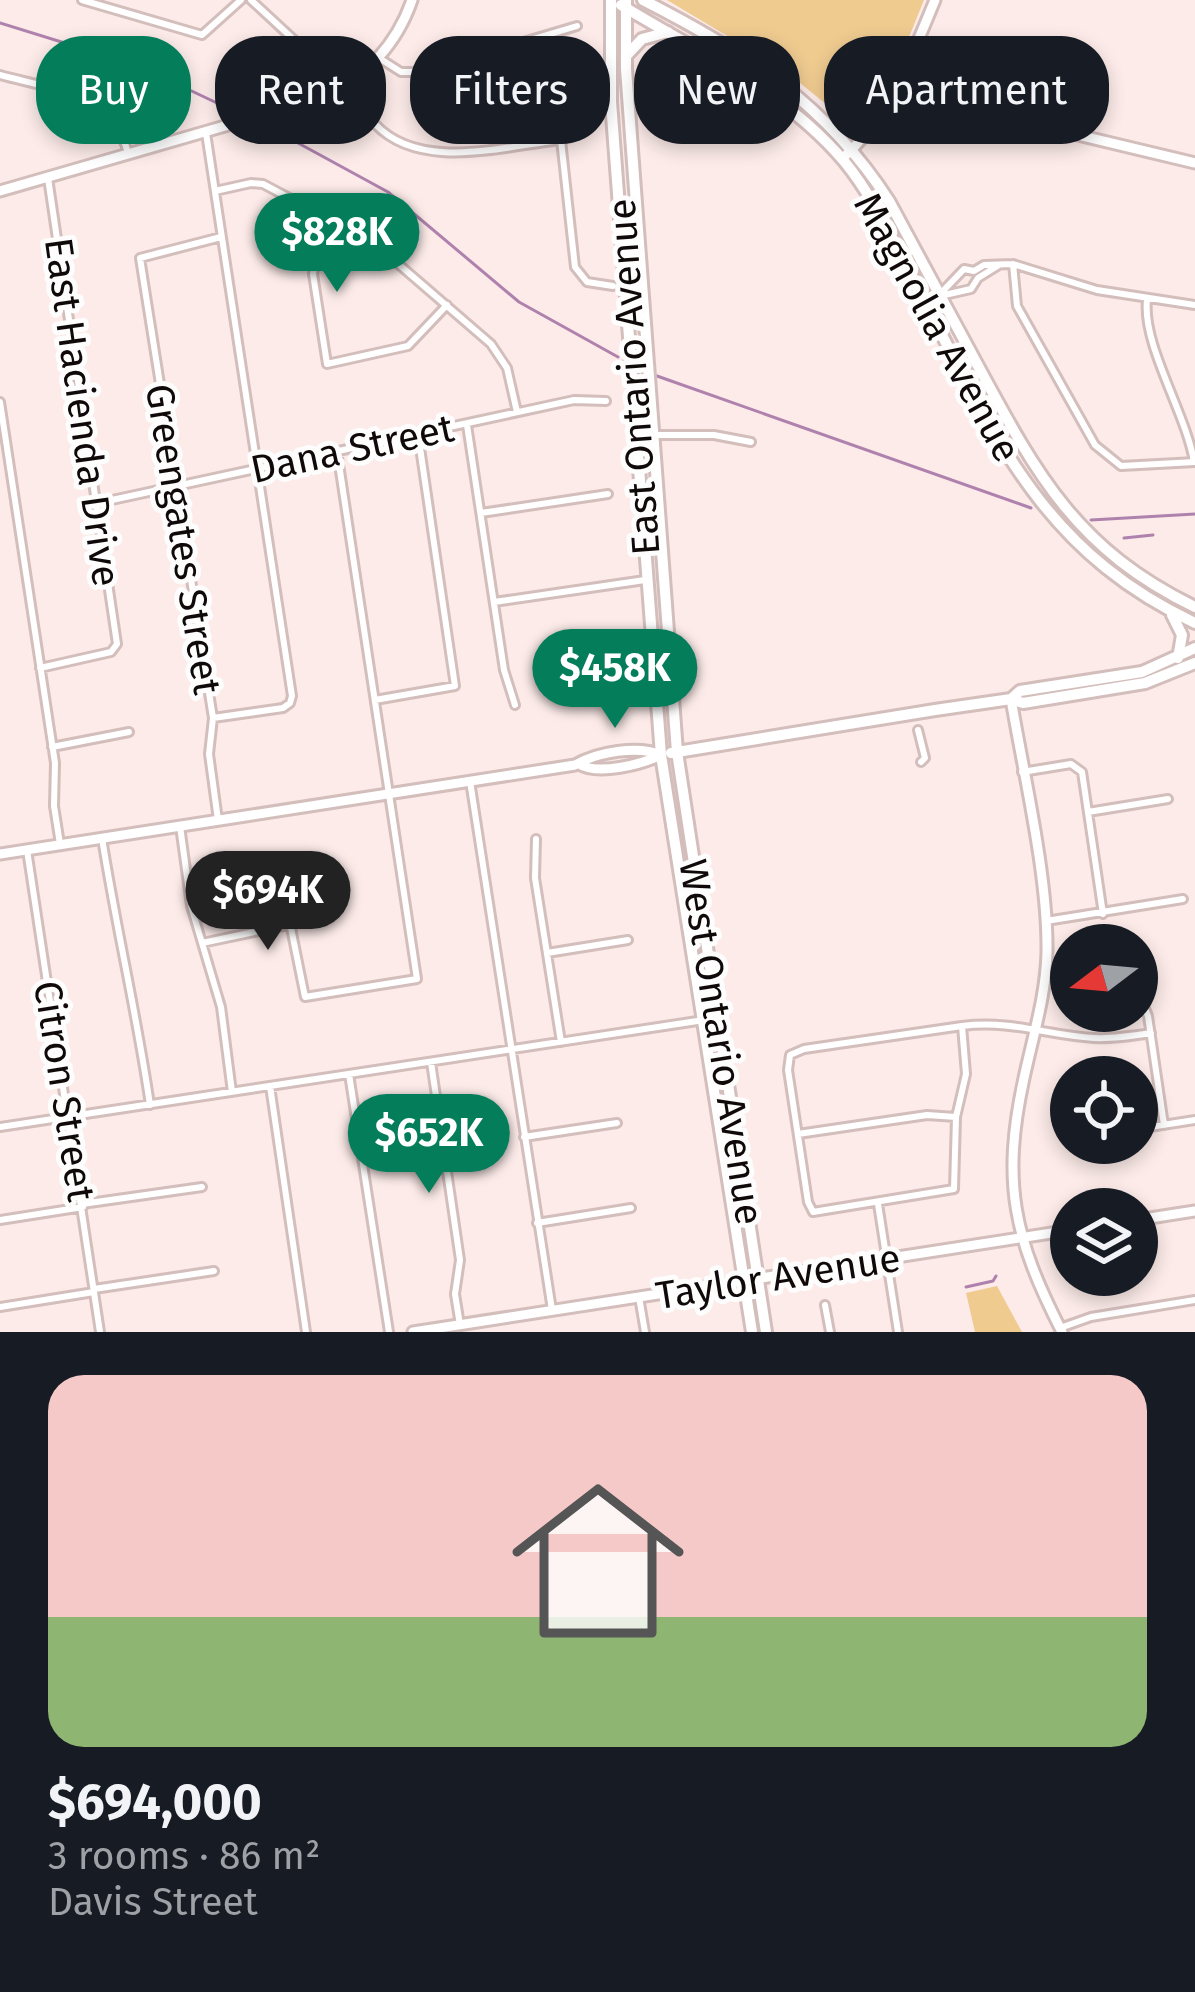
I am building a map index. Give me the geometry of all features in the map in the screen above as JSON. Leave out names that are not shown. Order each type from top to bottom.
[{"type":"main road","name":"Magnolia Avenue","points":[[612,0],[626,4],[762,88],[799,116],[842,159],[867,196],[1013,464],[1044,509],[1106,571],[1195,623]]},
{"type":"main road","name":"East Ontario Avenue","points":[[612,0],[611,102],[662,754]]},
{"type":"main road","name":"Magnolia Avenue","points":[[643,0],[765,69],[809,103],[853,149],[889,201],[1027,456],[1056,499],[1116,559],[1195,607]]},
{"type":"main road","name":"East Ontario Avenue","points":[[626,4],[676,752]]},
{"type":"main road","points":[[626,56],[642,39],[668,32]]},
{"type":"main road","points":[[648,580],[654,580],[657,587],[670,663]]},
{"type":"main road","points":[[1166,609],[1182,634],[1178,658]]},
{"type":"main road","points":[[662,754],[1010,699],[1020,691],[1142,671],[1195,648]]},
{"type":"main road","points":[[1010,699],[1023,704],[1145,683],[1195,663]]},
{"type":"main road","name":"West Ontario Avenue","points":[[676,752],[719,1012],[752,1332]]},
{"type":"main road","name":"West Ontario Avenue","points":[[662,754],[750,1279],[766,1332]]},
{"type":"street","points":[[82,0],[202,35],[241,0]]},
{"type":"street","points":[[251,0],[294,36]]},
{"type":"street","points":[[386,49],[412,0]]},
{"type":"street","points":[[921,36],[935,0]]},
{"type":"street","points":[[386,62],[401,71],[423,72],[577,26]]},
{"type":"street","points":[[0,75],[96,105],[117,127],[128,153]]},
{"type":"street","points":[[0,191],[215,129]]},
{"type":"street","points":[[386,131],[418,150],[449,152],[561,140],[575,267],[587,282],[613,286]]},
{"type":"street","points":[[206,132],[290,703],[213,718]]},
{"type":"street","points":[[1109,142],[1195,163]]},
{"type":"street","points":[[842,159],[858,144]]},
{"type":"street","name":"East Hacienda Drive","points":[[40,668],[117,648],[48,177]]},
{"type":"street","points":[[214,192],[250,182],[263,184],[374,243],[500,353],[517,412]]},
{"type":"street","points":[[336,222],[316,260],[314,274],[327,364],[408,346],[447,305]]},
{"type":"street","name":"Greengates Street","points":[[218,820],[209,754],[213,718],[140,259],[220,237]]},
{"type":"street","points":[[940,296],[961,270],[976,275],[1012,264],[1096,290],[1195,305]]},
{"type":"street","points":[[1012,264],[1017,305],[1095,446],[1113,462],[1134,468],[1195,462],[1148,327],[1147,298]]},
{"type":"street","points":[[926,303],[971,289],[976,275]]},
{"type":"street","name":"Dana Street","points":[[98,503],[574,400],[607,401]]},
{"type":"street","points":[[0,402],[52,747],[53,806],[60,844]]},
{"type":"street","points":[[467,423],[504,670],[515,705]]},
{"type":"street","points":[[375,700],[455,686],[418,434]]},
{"type":"street","points":[[637,435],[714,436],[751,442]]},
{"type":"street","points":[[290,923],[305,997],[417,980],[337,452]]},
{"type":"street","points":[[480,514],[608,494]]},
{"type":"street","points":[[494,602],[648,580]]},
{"type":"street","points":[[1010,699],[1046,921],[1046,972],[1013,1150],[1020,1238],[1034,1279],[1061,1330],[1091,1316],[1195,1300]]},
{"type":"street","points":[[918,730],[925,758],[921,762]]},
{"type":"street","points":[[52,747],[130,732]]},
{"type":"street","points":[[0,854],[578,764],[588,770],[649,761],[662,754]]},
{"type":"street","points":[[1022,772],[1077,766],[1082,772],[1103,914]]},
{"type":"street","points":[[470,781],[552,1310]]},
{"type":"street","points":[[1088,812],[1168,799]]},
{"type":"street","points":[[179,826],[191,907],[215,976],[232,1092]]},
{"type":"street","points":[[102,838],[114,914],[130,971],[150,1105]]},
{"type":"street","points":[[536,839],[535,878],[561,1042]]},
{"type":"street","name":"Citron Street","points":[[27,850],[100,1332]]},
{"type":"street","points":[[1046,921],[1183,898]]},
{"type":"street","points":[[202,943],[326,916]]},
{"type":"street","points":[[547,953],[628,940]]},
{"type":"street","points":[[0,1127],[704,1020],[719,1012]]},
{"type":"street","points":[[962,1026],[966,1074],[956,1117],[955,1190],[813,1212],[797,1134],[790,1054],[962,1026],[1008,1023],[1092,1038],[1151,1033],[1164,1125]]},
{"type":"street","points":[[430,1062],[460,1259],[455,1294],[460,1324]]},
{"type":"street","points":[[350,1074],[389,1332]]},
{"type":"street","points":[[270,1086],[306,1332]]},
{"type":"street","points":[[797,1134],[927,1115],[956,1117]]},
{"type":"street","points":[[1158,1126],[1195,1120]]},
{"type":"street","points":[[524,1137],[617,1123]]},
{"type":"street","points":[[0,1220],[202,1187]]},
{"type":"street","points":[[878,1204],[898,1332]]},
{"type":"street","points":[[538,1223],[631,1208]]},
{"type":"street","points":[[1158,1217],[1195,1211]]},
{"type":"street","name":"Taylor Avenue","points":[[413,1332],[1050,1233]]},
{"type":"street","points":[[0,1307],[214,1271]]},
{"type":"street","points":[[639,1297],[644,1332]]},
{"type":"street","points":[[825,1306],[830,1332]]},
{"type":"shaded area","points":[[667,0],[924,0],[909,36],[824,36],[824,102],[800,83],[800,36],[727,36]]},
{"type":"shaded area","points":[[997,1286],[1022,1332],[975,1332],[966,1293]]},
{"type":"waterway","points":[[0,23],[139,66],[215,102]]},
{"type":"waterway","points":[[300,144],[388,192],[519,302],[618,357]]},
{"type":"waterway","points":[[657,376],[1031,508]]},
{"type":"waterway","points":[[1091,520],[1195,514]]},
{"type":"waterway","points":[[1124,538],[1153,535]]},
{"type":"waterway","points":[[966,1287],[993,1281],[996,1276]]}]
